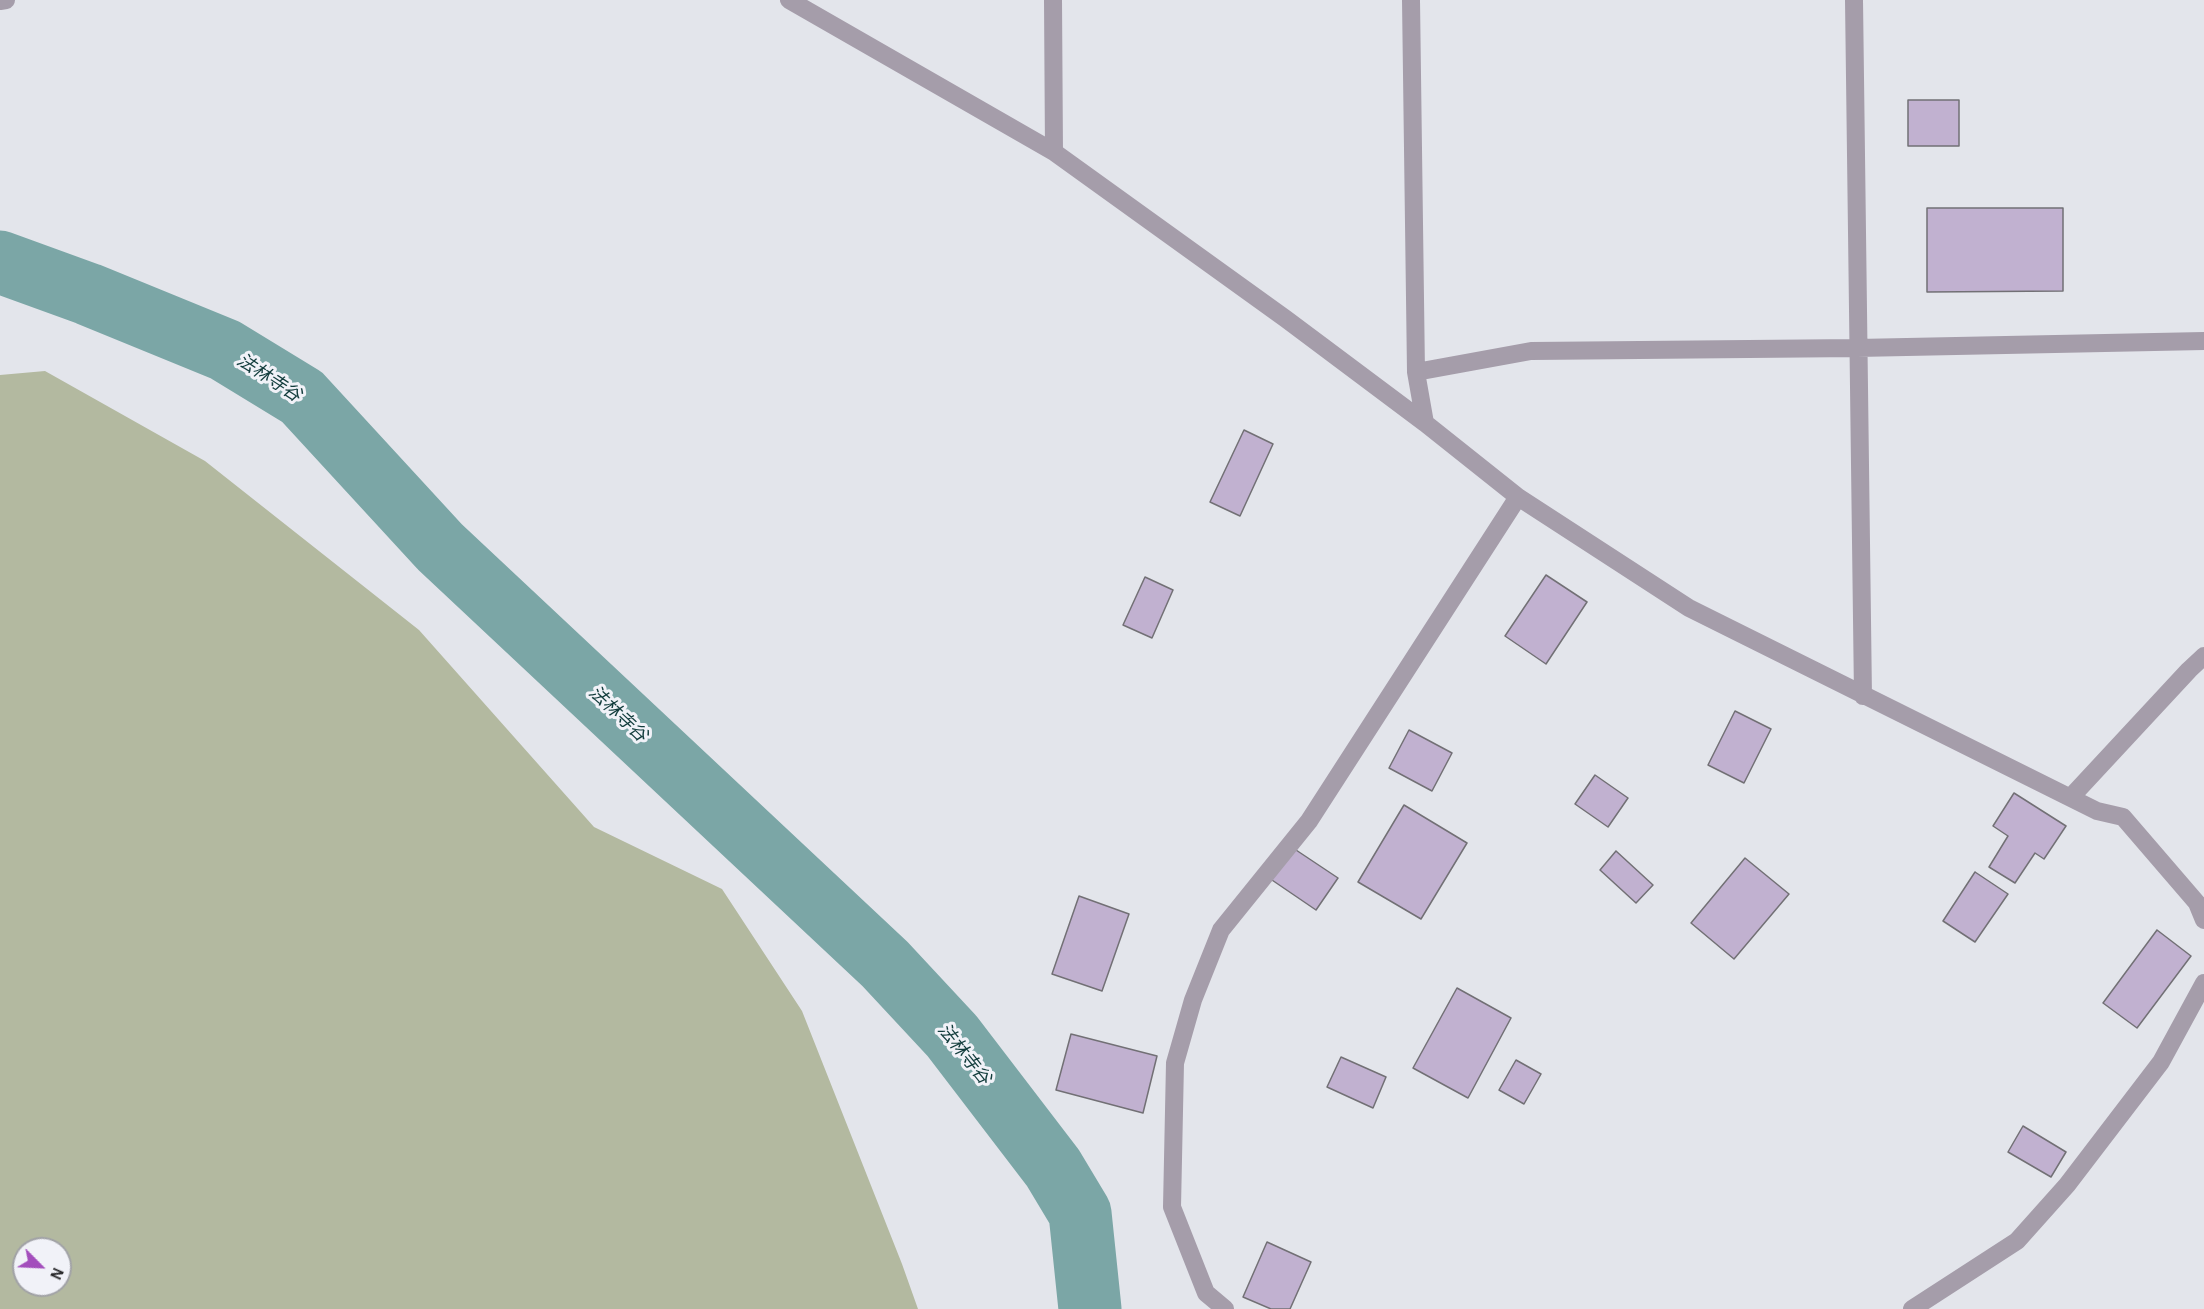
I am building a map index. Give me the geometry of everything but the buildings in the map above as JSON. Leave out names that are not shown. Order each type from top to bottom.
[{"type":"street","points":[[0,1],[6,0]]},
{"type":"street","points":[[789,0],[1054,152],[1286,319],[1425,423],[1518,497],[1689,608],[2097,811],[2123,817],[2197,903],[2204,920]]},
{"type":"street","points":[[1053,0],[1054,152]]},
{"type":"street","points":[[1411,0],[1416,372],[1425,423]]},
{"type":"street","points":[[1854,0],[1863,696]]},
{"type":"street","points":[[1416,372],[1531,351],[1857,348],[2204,341]]},
{"type":"street","points":[[1225,1309],[1206,1293],[1172,1207],[1175,1063],[1193,1000],[1221,930],[1309,821],[1518,497]]},
{"type":"street","points":[[2071,797],[2188,670],[2204,656]]},
{"type":"street","points":[[1912,1309],[2017,1241],[2067,1185],[2161,1062],[2204,983]]},
{"type":"green space","points":[[45,371],[205,461],[419,630],[594,827],[722,889],[802,1011],[918,1309],[0,1309],[0,375]]},
{"type":"waterway","name":"法林寺谷","points":[[0,262],[88,294],[225,350],[302,397],[440,547],[885,964],[952,1036],[1053,1168],[1080,1213],[1090,1309]]}]
